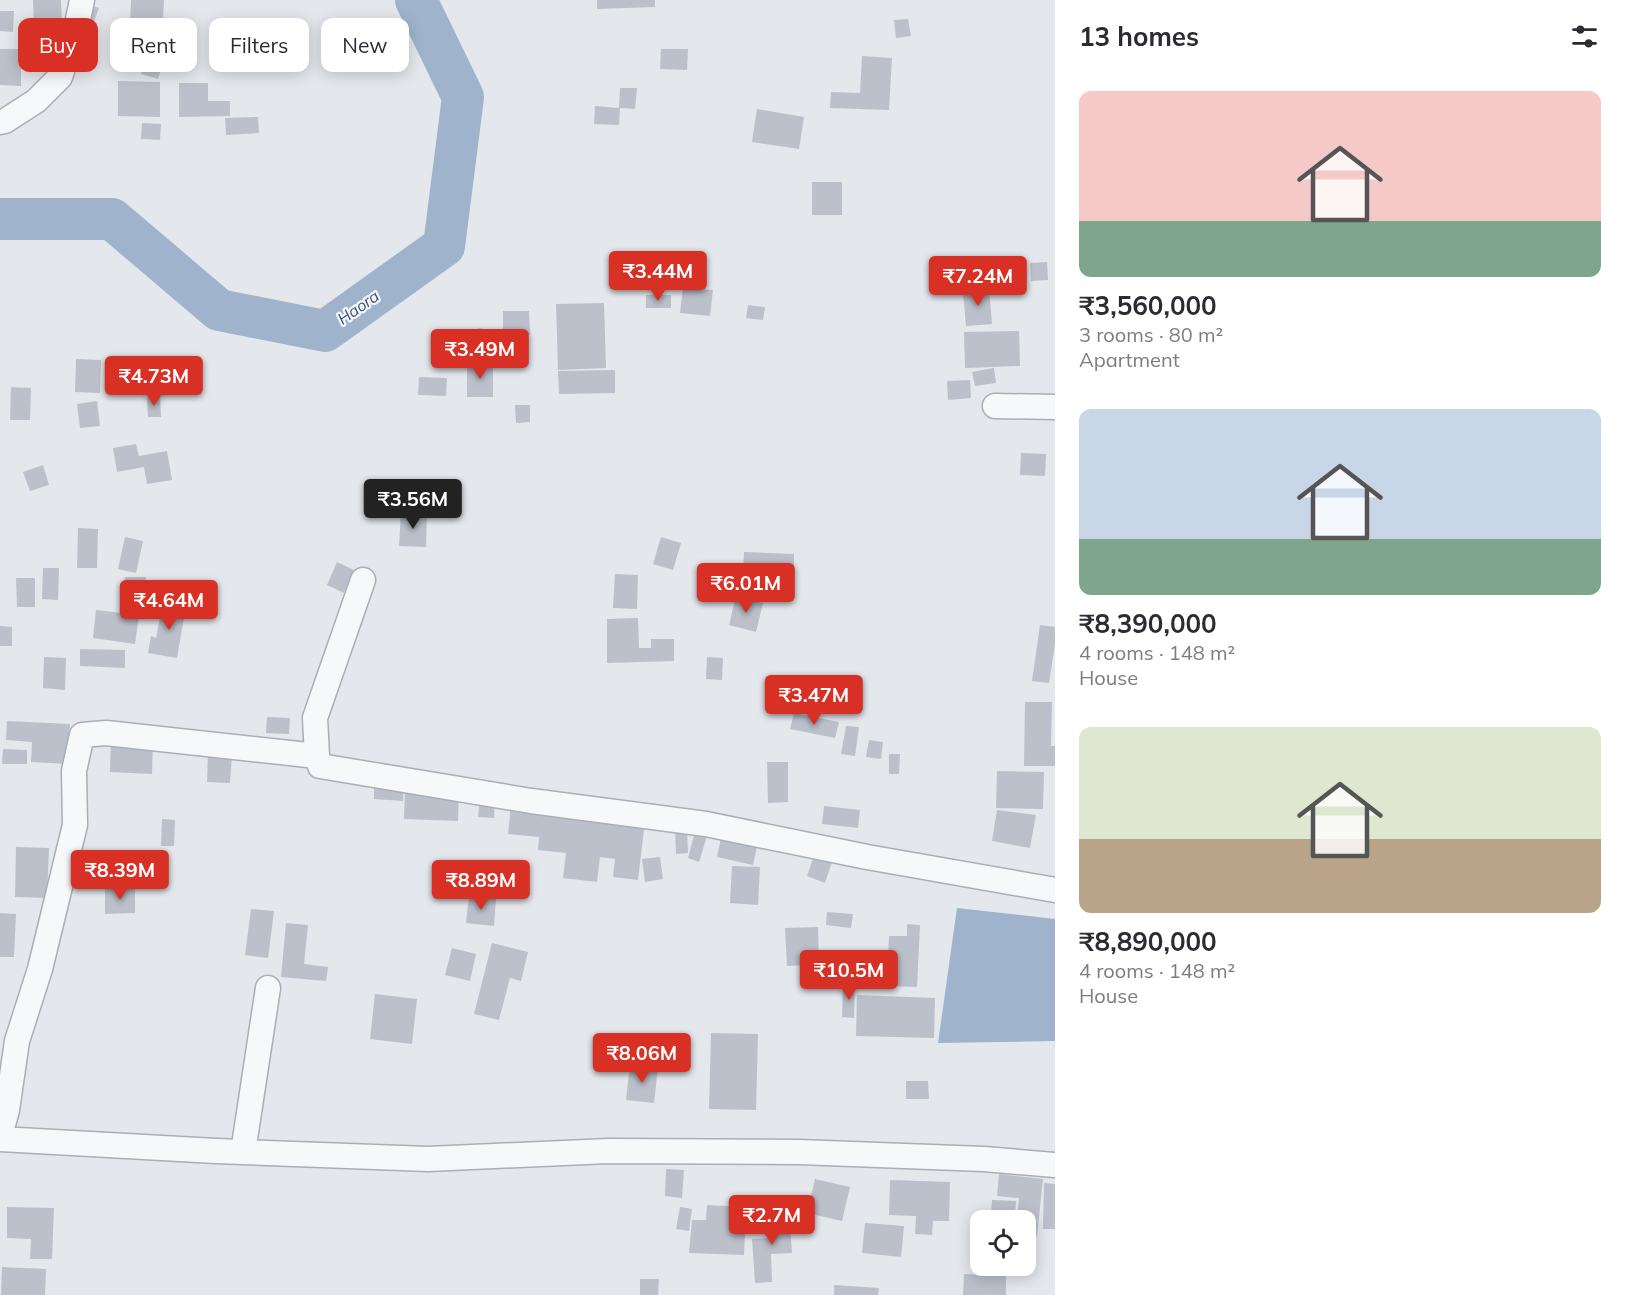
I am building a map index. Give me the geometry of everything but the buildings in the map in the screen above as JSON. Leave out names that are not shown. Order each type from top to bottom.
[{"type":"street","points":[[0,122],[36,101],[60,77],[76,29],[82,0]]},
{"type":"street","points":[[995,406],[1055,407]]},
{"type":"street","points":[[363,580],[315,718],[317,756],[320,766],[531,801],[706,824],[1055,890]]},
{"type":"street","points":[[317,756],[106,733],[82,735],[74,771],[75,825],[40,969],[17,1041],[7,1110],[0,1138],[243,1152],[428,1159],[608,1151],[799,1152],[984,1159],[1055,1165]]},
{"type":"street","points":[[243,1152],[268,988]]},
{"type":"water","points":[[957,908],[1055,919],[1055,1041],[938,1043]]},
{"type":"waterway","name":"Haora","points":[[0,219],[112,219],[219,310],[325,331],[444,246],[463,97],[416,0]]}]
